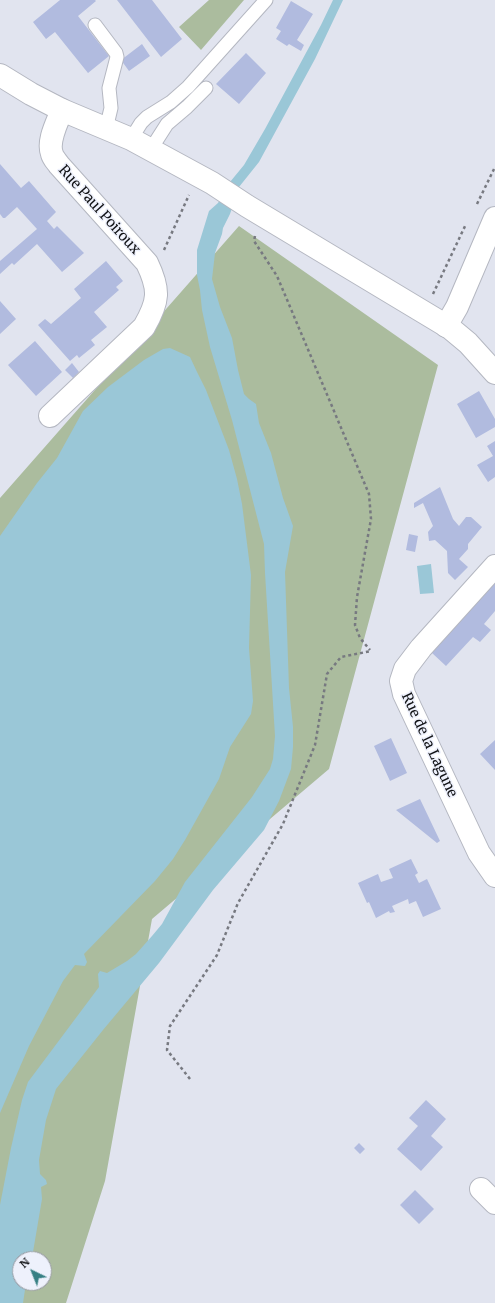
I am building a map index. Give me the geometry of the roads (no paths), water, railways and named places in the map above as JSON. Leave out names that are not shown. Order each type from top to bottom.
[{"type":"street","points":[[0,75],[25,91],[62,110],[131,139],[212,183],[247,206],[446,326],[468,342],[495,373]]},
{"type":"street","name":"Rue Paul Poiroux","points":[[50,416],[144,327],[156,300],[156,288],[153,276],[147,263],[59,165],[52,155],[50,145],[62,110]]},
{"type":"street","points":[[446,326],[457,307],[495,218]]},
{"type":"street","name":"Rue de la Lagune","points":[[495,566],[421,648],[405,669],[401,681],[404,694],[479,853],[495,876]]},
{"type":"lane","points":[[131,139],[141,123],[147,117],[171,102],[188,87],[266,0]]},
{"type":"lane","points":[[96,25],[116,53],[117,57],[109,88],[111,108],[106,129]]},
{"type":"lane","points":[[151,149],[167,124],[188,107],[206,88]]},
{"type":"water","points":[[333,0],[343,0],[315,59],[259,162],[239,187],[215,253],[212,279],[220,307],[232,338],[244,394],[256,404],[259,423],[271,453],[283,498],[293,526],[285,572],[289,688],[293,727],[291,769],[279,801],[264,830],[213,890],[159,963],[56,1089],[46,1120],[39,1160],[40,1174],[46,1180],[47,1184],[41,1187],[42,1199],[33,1251],[12,1251],[12,1291],[25,1291],[23,1303],[0,1303],[0,1205],[11,1148],[22,1100],[28,1082],[99,987],[98,974],[100,971],[107,973],[127,961],[136,954],[162,924],[185,882],[252,797],[270,769],[273,759],[275,736],[264,544],[232,420],[210,347],[202,310],[197,275],[197,250],[209,211],[218,203],[230,182],[244,165],[321,25]]},
{"type":"water","points":[[170,348],[190,357],[206,390],[229,450],[237,479],[242,504],[251,575],[249,648],[253,701],[251,714],[230,747],[219,779],[173,859],[155,881],[84,954],[87,962],[85,966],[75,965],[63,981],[29,1046],[0,1113],[0,536],[37,483],[57,458],[83,411],[108,387],[144,360],[163,349]]},
{"type":"water","points":[[431,564],[434,593],[420,594],[417,566]]}]
